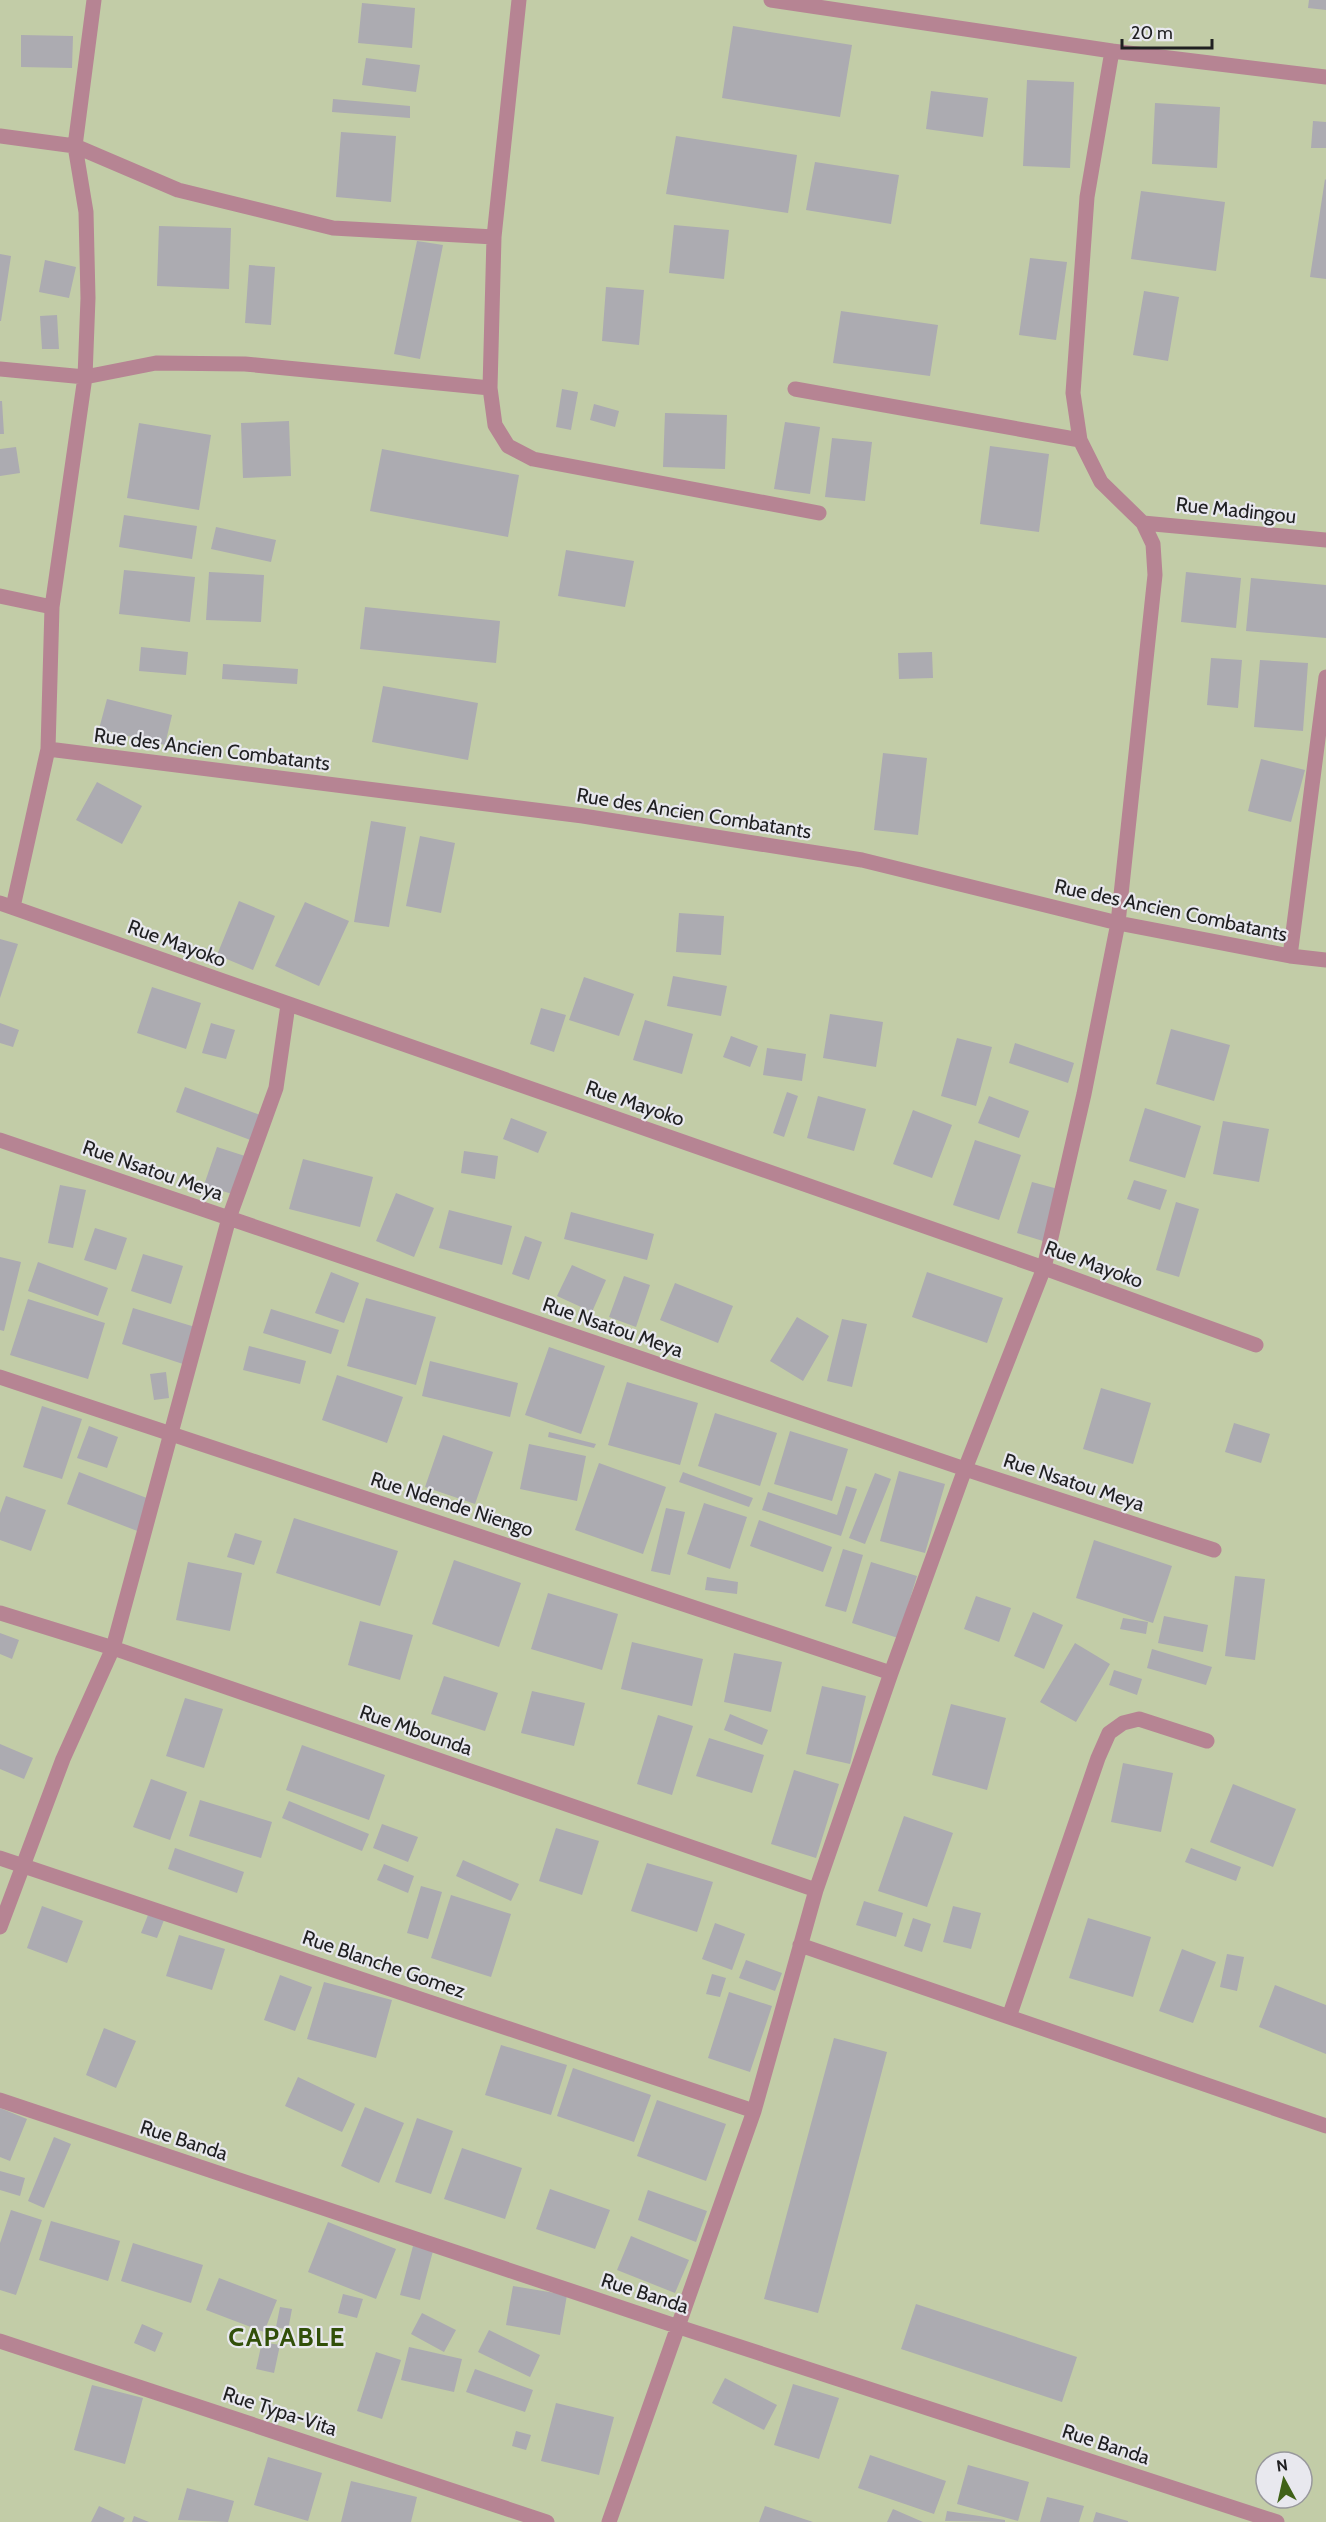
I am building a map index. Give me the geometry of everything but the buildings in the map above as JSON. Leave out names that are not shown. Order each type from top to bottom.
[{"type":"street","points":[[7,905],[48,749],[52,607],[85,377],[88,298],[86,212],[75,146],[94,0]]},
{"type":"street","points":[[519,0],[494,237],[490,388],[495,425],[508,446],[533,459],[819,513]]},
{"type":"street","points":[[771,0],[1112,51],[1326,77]]},
{"type":"street","points":[[609,2522],[754,2111],[816,1890],[891,1673],[965,1468],[1044,1268],[1084,1094],[1118,923],[1155,575],[1153,544],[1143,523],[1101,482],[1080,440],[1073,393],[1087,196],[1112,51]]},
{"type":"street","points":[[0,136],[75,146],[178,190],[333,228],[494,237]]},
{"type":"street","points":[[0,369],[85,377],[156,363],[245,364],[490,388]]},
{"type":"street","points":[[795,389],[1080,440]]},
{"type":"street","name":"Rue Madingou","points":[[1143,523],[1326,540]]},
{"type":"street","points":[[0,596],[52,607]]},
{"type":"street","points":[[1290,956],[1326,677]]},
{"type":"street","name":"Rue des Ancien Combatants","points":[[48,749],[583,816],[862,860],[1118,923],[1290,956],[1326,960]]},
{"type":"street","name":"Rue Mayoko","points":[[7,905],[1044,1268],[1256,1345]]},
{"type":"street","points":[[0,1927],[63,1759],[113,1648],[229,1218],[276,1088],[288,1005]]},
{"type":"street","name":"Rue Nsatou Meya","points":[[0,1140],[965,1468],[1214,1550]]},
{"type":"street","name":"Rue Ndende Niengo","points":[[0,1377],[891,1673]]},
{"type":"street","name":"Rue Mbounda","points":[[0,1613],[113,1648],[816,1890]]},
{"type":"street","points":[[1009,2017],[1098,1758],[1109,1733],[1124,1723],[1139,1719],[1206,1741]]},
{"type":"street","name":"Rue Blanche Gomez","points":[[0,1858],[754,2111]]},
{"type":"street","points":[[800,1945],[1326,2126]]},
{"type":"street","name":"Rue Banda","points":[[0,2100],[679,2327],[1277,2522]]},
{"type":"street","name":"Rue Typa-Vita","points":[[0,2341],[547,2522]]},
{"type":"green space","points":[[0,0],[1326,0],[1326,2522],[0,2522]]},
{"type":"district","name":"CAPABLE","points":[[287,2337]]}]
